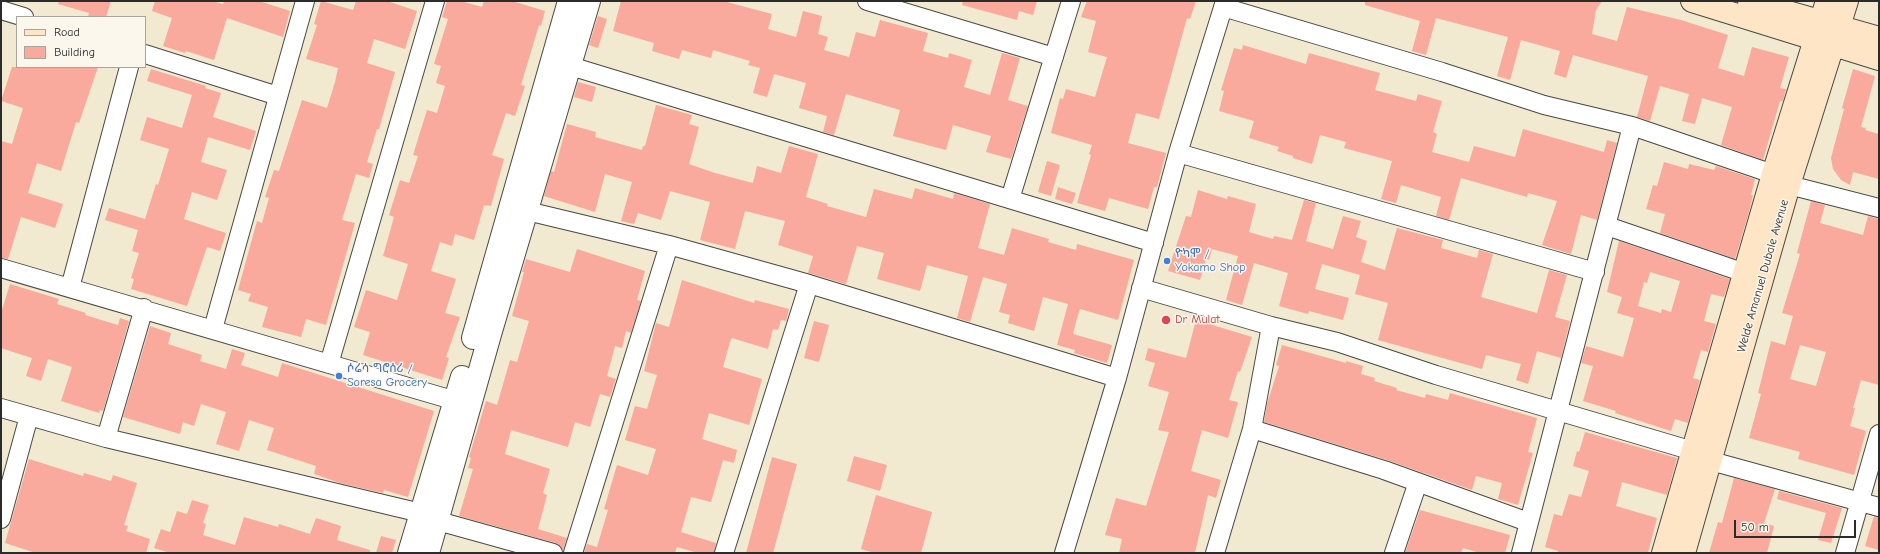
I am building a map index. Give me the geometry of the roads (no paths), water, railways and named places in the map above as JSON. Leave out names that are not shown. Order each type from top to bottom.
[{"type":"main road","points":[[1692,1],[1879,38]]},
{"type":"main road","points":[[1749,1],[1827,27],[1879,59]]},
{"type":"main road","name":"Welde Amanuel Dubale Avenue","points":[[1684,553],[1702,456],[1781,179],[1827,27],[1847,1]]},
{"type":"main road","points":[[1663,553],[1702,456],[1745,273],[1781,179]]},
{"type":"street","points":[[213,328],[305,1]]},
{"type":"street","points":[[329,364],[435,1]]},
{"type":"street","points":[[409,553],[429,517],[527,211],[562,63],[569,1]]},
{"type":"street","points":[[428,553],[429,517],[456,401],[562,63],[589,1]]},
{"type":"street","points":[[867,1],[1054,57]]},
{"type":"street","points":[[1010,199],[1071,1]]},
{"type":"street","points":[[1064,553],[1117,378],[1178,153],[1224,4],[1544,105],[1632,126],[1781,179],[1879,208]]},
{"type":"street","points":[[1,10],[21,16]]},
{"type":"street","points":[[146,54],[278,96]]},
{"type":"street","points":[[562,63],[1154,243]]},
{"type":"street","points":[[70,288],[129,68]]},
{"type":"street","points":[[1521,553],[1632,126]]},
{"type":"street","points":[[1178,153],[1595,272]]},
{"type":"street","points":[[527,211],[669,244],[809,284],[1117,378]]},
{"type":"street","points":[[1607,226],[1745,273]]},
{"type":"street","points":[[573,553],[669,244]]},
{"type":"street","points":[[1,268],[213,328],[456,401]]},
{"type":"street","points":[[724,553],[809,284]]},
{"type":"street","points":[[1141,288],[1271,326],[1337,342],[1436,375],[1557,410],[1702,456],[1879,507]]},
{"type":"street","points":[[106,438],[144,308]]},
{"type":"street","points":[[1215,553],[1252,429],[1271,326]]},
{"type":"street","points":[[1,408],[106,438],[429,517],[553,553]]},
{"type":"street","points":[[1,519],[29,416]]},
{"type":"street","points":[[1252,429],[1418,482],[1528,522]]},
{"type":"street","points":[[1845,553],[1879,434]]},
{"type":"street","points":[[1394,553],[1418,482]]},
{"type":"place","name":"ዮካሞ / Yokamo Shop","points":[[1167,261]]},
{"type":"place","name":"Dr Mulat","points":[[1166,320]]},
{"type":"place","name":"ሶሬሳ ግሮሰሪ / Soresa Grocery","points":[[339,376]]}]
